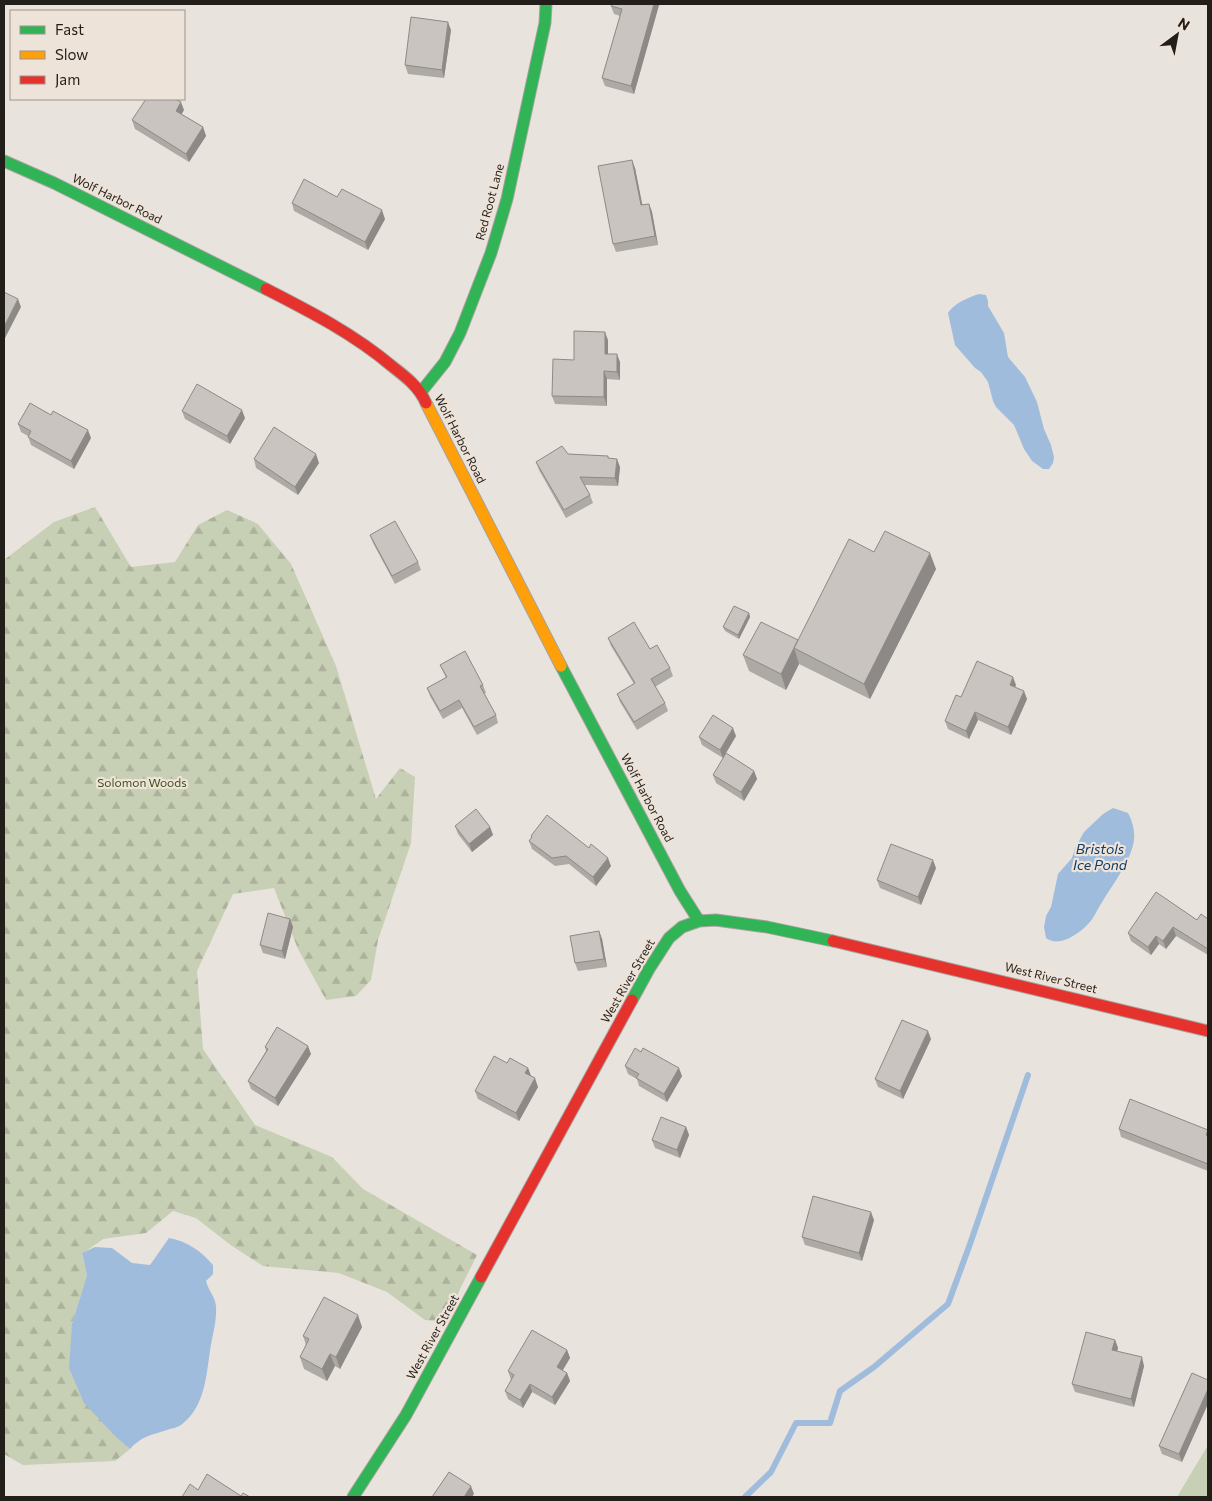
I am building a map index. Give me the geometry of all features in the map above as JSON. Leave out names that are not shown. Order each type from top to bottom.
[{"type":"street","name":"Red Root Lane","points":[[421,392],[445,362],[460,333],[491,254],[507,199],[534,76],[546,4]]},
{"type":"street","name":"Wolf Harbor Road","points":[[4,161],[63,188],[325,319],[384,358],[421,392],[582,708],[680,891],[699,921]]},
{"type":"street","name":"West River Street","points":[[353,1497],[406,1415],[649,969],[675,932],[682,927],[699,921],[716,920],[767,927],[860,946],[1208,1031]]},
{"type":"green space","name":"Solomon Woods","points":[[95,507],[131,567],[175,562],[198,525],[227,510],[258,524],[291,564],[336,666],[376,799],[400,768],[415,777],[411,843],[378,940],[371,980],[356,996],[326,1000],[298,949],[274,888],[233,894],[197,971],[203,1049],[255,1125],[332,1157],[363,1189],[477,1255],[444,1321],[425,1320],[387,1292],[339,1273],[263,1266],[232,1246],[196,1218],[173,1211],[146,1233],[103,1239],[82,1254],[87,1275],[72,1324],[117,1438],[130,1449],[115,1461],[23,1465],[4,1454],[4,560],[54,522]]},
{"type":"green space","points":[[1208,1445],[1208,1497],[1177,1497]]},
{"type":"water","points":[[979,294],[986,295],[988,306],[1004,333],[1008,357],[1025,377],[1037,402],[1054,457],[1049,469],[1043,469],[1032,461],[1024,449],[1014,425],[996,407],[988,382],[955,345],[948,313],[957,304]]},
{"type":"water","name":"Bristols Ice Pond","points":[[1113,808],[1128,813],[1131,819],[1134,836],[1130,855],[1089,923],[1063,941],[1051,941],[1046,938],[1044,927],[1046,916],[1051,907],[1058,874],[1072,858],[1084,832],[1103,814]]},
{"type":"water","points":[[169,1238],[193,1247],[213,1265],[213,1274],[206,1281],[215,1302],[216,1318],[205,1381],[200,1401],[189,1418],[181,1425],[144,1438],[130,1449],[84,1403],[69,1368],[72,1324],[87,1275],[82,1253],[95,1247],[112,1248],[132,1263],[150,1265]]},
{"type":"building","points":[[612,4],[654,4],[631,86],[602,78],[622,9],[611,6]]},
{"type":"building","points":[[411,17],[448,22],[442,70],[405,65]]},
{"type":"building","points":[[145,100],[177,100],[181,102],[176,111],[203,127],[186,154],[132,120]]},
{"type":"building","points":[[632,160],[641,205],[649,204],[655,236],[613,244],[598,166]]},
{"type":"building","points":[[304,179],[337,197],[342,189],[382,210],[365,242],[292,203]]},
{"type":"building","points":[[4,292],[18,299],[4,327]]},
{"type":"building","points":[[574,331],[605,332],[605,354],[617,354],[617,372],[604,371],[604,397],[552,396],[553,359],[574,360]]},
{"type":"building","points":[[197,384],[242,410],[227,436],[182,411]]},
{"type":"building","points":[[30,403],[51,415],[53,411],[88,430],[71,461],[28,437],[31,431],[18,424]]},
{"type":"building","points":[[274,427],[316,454],[295,487],[254,459]]},
{"type":"building","points":[[562,446],[568,454],[608,456],[608,458],[617,459],[615,478],[580,477],[590,495],[564,510],[536,462]]},
{"type":"building","points":[[395,521],[418,562],[392,576],[370,535]]},
{"type":"building","points":[[885,531],[930,553],[864,684],[794,648],[849,539],[874,552]]},
{"type":"building","points":[[734,606],[749,613],[738,635],[723,627]]},
{"type":"building","points":[[634,622],[650,649],[657,645],[670,668],[651,679],[665,703],[634,722],[617,694],[635,683],[608,638]]},
{"type":"building","points":[[761,622],[798,640],[781,674],[743,655]]},
{"type":"building","points":[[465,651],[483,685],[480,686],[496,715],[474,727],[459,700],[440,711],[427,688],[447,677],[440,665]]},
{"type":"building","points":[[977,661],[1013,677],[1010,685],[1024,691],[1008,727],[975,712],[966,731],[945,721],[956,695],[961,697]]},
{"type":"building","points":[[713,715],[733,728],[720,750],[699,737]]},
{"type":"building","points":[[726,753],[754,771],[741,792],[713,775]]},
{"type":"building","points":[[476,809],[490,827],[469,844],[455,826]]},
{"type":"building","points":[[547,815],[589,848],[591,844],[608,858],[593,877],[566,856],[552,858],[529,841]]},
{"type":"building","points":[[891,844],[933,860],[918,897],[877,880]]},
{"type":"building","points":[[1156,892],[1197,920],[1201,914],[1208,919],[1208,949],[1173,927],[1163,941],[1156,936],[1148,947],[1128,933]]},
{"type":"building","points":[[268,913],[290,919],[282,951],[260,945]]},
{"type":"building","points":[[599,931],[604,959],[575,963],[570,936]]},
{"type":"building","points":[[902,1020],[928,1031],[900,1091],[875,1079]]},
{"type":"building","points":[[277,1027],[308,1046],[275,1098],[248,1081],[268,1049],[265,1047]]},
{"type":"building","points":[[635,1048],[641,1052],[643,1048],[679,1068],[664,1094],[636,1078],[639,1074],[625,1066]]},
{"type":"building","points":[[494,1056],[507,1063],[510,1058],[528,1068],[525,1073],[535,1078],[516,1113],[475,1091]]},
{"type":"building","points":[[1130,1099],[1208,1130],[1206,1135],[1208,1136],[1208,1164],[1119,1129]]},
{"type":"building","points":[[661,1117],[686,1127],[677,1150],[652,1140]]},
{"type":"building","points":[[813,1196],[871,1212],[859,1253],[802,1237]]},
{"type":"building","points":[[324,1297],[358,1315],[336,1357],[330,1354],[322,1369],[300,1357],[309,1339],[303,1336]]},
{"type":"building","points":[[532,1330],[567,1350],[557,1367],[567,1373],[552,1397],[530,1384],[520,1400],[505,1391],[514,1375],[508,1371]]},
{"type":"building","points":[[1086,1332],[1115,1340],[1112,1350],[1142,1357],[1131,1399],[1072,1384]]},
{"type":"building","points":[[1192,1373],[1208,1380],[1208,1389],[1179,1454],[1159,1446]]},
{"type":"building","points":[[449,1472],[471,1486],[464,1497],[432,1497]]},
{"type":"building","points":[[207,1474],[241,1496],[243,1493],[250,1497],[182,1497],[190,1484],[198,1490]]},
{"type":"waterway","points":[[745,1497],[771,1472],[796,1423],[830,1423],[840,1391],[874,1367],[948,1304],[1028,1075]]},
{"type":"traffic: fast","points":[[421,392],[445,362],[460,333],[491,253],[507,199],[545,23],[546,4]]},
{"type":"traffic: fast","points":[[4,161],[54,183],[266,289]]},
{"type":"traffic: fast","points":[[561,666],[680,891],[699,921]]},
{"type":"traffic: fast","points":[[632,1000],[669,938],[682,927],[699,921],[716,920],[767,927],[833,941]]},
{"type":"traffic: fast","points":[[353,1497],[406,1415],[481,1277]]},
{"type":"traffic: slow","points":[[426,403],[561,666]]},
{"type":"traffic: jam","points":[[266,289],[316,315],[363,344],[416,387],[426,403]]},
{"type":"traffic: jam","points":[[833,941],[1208,1031]]},
{"type":"traffic: jam","points":[[481,1277],[632,1000]]}]
